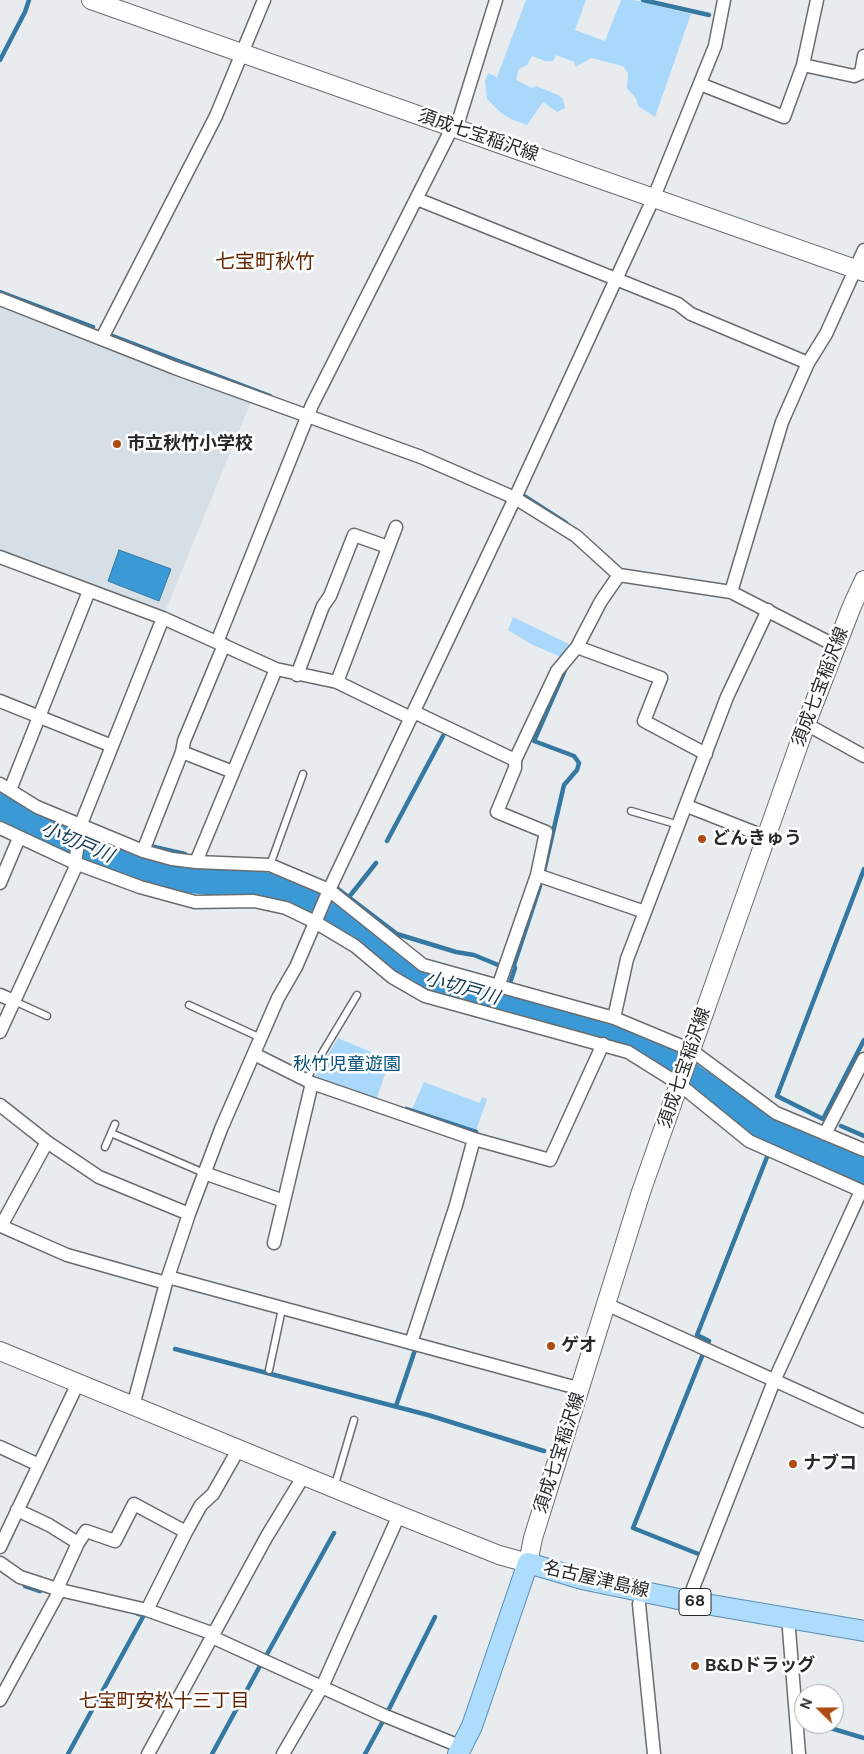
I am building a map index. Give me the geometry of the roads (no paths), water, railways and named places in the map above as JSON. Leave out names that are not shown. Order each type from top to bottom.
[{"type":"main road","name":"須成七宝稲沢線","points":[[91,0],[860,270]]},
{"type":"main road","name":"須成七宝稲沢線","points":[[528,1563],[533,1538],[641,1192],[806,724],[864,580]]},
{"type":"main road","points":[[0,1351],[398,1516],[499,1555],[528,1563]]},
{"type":"main road","name":"名古屋津島線","points":[[460,1750],[472,1726],[528,1563],[582,1578],[688,1601],[863,1629]]},
{"type":"street","points":[[102,338],[216,116],[264,0]]},
{"type":"street","points":[[143,851],[182,752],[220,644],[308,417],[454,128],[496,0]]},
{"type":"street","points":[[133,1406],[167,1280],[204,1173],[278,998],[296,967],[328,892],[515,498],[654,197],[715,46],[721,0]]},
{"type":"street","points":[[700,84],[784,117],[803,65],[817,0]]},
{"type":"street","points":[[803,65],[854,76],[861,73],[864,56]]},
{"type":"street","points":[[417,199],[678,304],[691,314],[808,363]]},
{"type":"street","points":[[731,592],[782,422],[808,363],[826,334],[860,270],[864,250]]},
{"type":"street","points":[[0,299],[308,417],[421,457],[515,498],[576,536],[619,575],[731,592],[836,646]]},
{"type":"street","points":[[337,682],[396,527]]},
{"type":"street","points":[[297,675],[323,606],[330,596],[354,535],[388,548]]},
{"type":"street","points":[[0,557],[163,618],[276,669],[337,682],[515,760]]},
{"type":"street","points":[[498,986],[537,875],[546,832],[497,812],[515,768],[515,760],[557,671],[577,647],[601,601],[619,575]]},
{"type":"street","points":[[89,591],[40,717],[5,787],[37,807],[81,827],[143,851],[172,859],[196,862],[270,865],[328,892],[423,965],[614,1018],[690,1054],[776,1113],[864,1150]]},
{"type":"street","points":[[614,1018],[627,959],[687,806],[726,697],[768,610]]},
{"type":"street","points":[[0,1032],[76,862],[81,827],[163,618]]},
{"type":"street","points":[[577,647],[662,678],[644,721],[706,754]]},
{"type":"street","points":[[196,862],[276,669]]},
{"type":"street","points":[[0,701],[112,746]]},
{"type":"street","points":[[806,724],[864,756]]},
{"type":"street","points":[[182,752],[233,772]]},
{"type":"street","points":[[687,806],[766,837]]},
{"type":"street","points":[[0,828],[118,880],[195,902],[270,903],[316,920],[355,946],[392,977],[425,996],[628,1052],[680,1082],[748,1141],[863,1192],[774,1382],[688,1601]]},
{"type":"street","points":[[0,883],[19,838]]},
{"type":"street","points":[[537,875],[645,912]]},
{"type":"street","points":[[0,995],[14,1001]]},
{"type":"street","points":[[254,1054],[309,1081],[474,1139],[550,1160],[603,1044]]},
{"type":"street","points":[[825,1134],[864,1059]]},
{"type":"street","points":[[274,1243],[309,1081]]},
{"type":"street","points":[[0,1105],[47,1142],[99,1177],[189,1214]]},
{"type":"street","points":[[411,1342],[456,1205],[474,1139]]},
{"type":"street","points":[[47,1142],[1,1227],[67,1255],[411,1342],[581,1389]]},
{"type":"street","points":[[204,1173],[284,1201]]},
{"type":"street","points":[[606,1304],[774,1382],[864,1421]]},
{"type":"street","points":[[0,1546],[78,1383]]},
{"type":"street","points":[[0,1447],[39,1464]]},
{"type":"street","points":[[147,1610],[201,1505],[213,1494],[238,1450]]},
{"type":"street","points":[[148,1754],[267,1536],[303,1477]]},
{"type":"street","points":[[0,1700],[58,1590],[78,1543],[86,1531],[115,1541],[134,1504],[186,1532]]},
{"type":"street","points":[[17,1510],[49,1525],[78,1543]]},
{"type":"street","points":[[283,1754],[322,1687],[398,1516]]},
{"type":"street","points":[[0,1563],[20,1577],[58,1590],[147,1610],[213,1636],[460,1750]]},
{"type":"street","points":[[642,1591],[639,1604],[654,1754]]},
{"type":"street","points":[[788,1617],[799,1754]]},
{"type":"lane","points":[[270,865],[303,774]]},
{"type":"lane","points":[[631,811],[679,825]]},
{"type":"lane","points":[[309,1081],[356,995]]},
{"type":"lane","points":[[14,1001],[47,1016]]},
{"type":"lane","points":[[189,1005],[261,1038]]},
{"type":"lane","points":[[105,1147],[115,1124]]},
{"type":"lane","points":[[111,1133],[204,1173]]},
{"type":"lane","points":[[269,1370],[282,1309]]},
{"type":"lane","points":[[334,1489],[354,1420]]},
{"type":"water","points":[[119,550],[171,569],[159,601],[108,581]]},
{"type":"waterway","points":[[0,60],[25,12],[29,0]]},
{"type":"waterway","points":[[643,0],[709,15]]},
{"type":"waterway","points":[[0,292],[93,327]]},
{"type":"waterway","points":[[110,335],[270,396]]},
{"type":"waterway","points":[[524,496],[566,523]]},
{"type":"waterway","points":[[544,871],[564,785],[577,770],[579,763],[574,756],[534,741],[565,670]]},
{"type":"waterway","points":[[387,841],[443,736]]},
{"type":"waterway","name":"小切戸川","points":[[0,806],[24,822],[58,837],[129,865],[173,878],[209,882],[255,883],[285,890],[332,913],[403,969],[418,977],[431,983],[611,1030],[652,1048],[769,1131],[864,1171]]},
{"type":"waterway","points":[[150,846],[185,854]]},
{"type":"waterway","points":[[349,897],[376,863]]},
{"type":"waterway","points":[[864,869],[777,1096],[823,1119],[864,1040]]},
{"type":"waterway","points":[[506,986],[510,983],[540,886]]},
{"type":"waterway","points":[[338,889],[397,934],[456,952],[474,955],[503,967]]},
{"type":"waterway","points":[[501,1002],[504,992]]},
{"type":"waterway","points":[[406,1109],[476,1132]]},
{"type":"waterway","points":[[841,1126],[864,1136]]},
{"type":"waterway","points":[[708,1343],[709,1341],[697,1335],[767,1157]]},
{"type":"waterway","points":[[175,1349],[428,1415],[544,1451]]},
{"type":"waterway","points":[[396,1406],[415,1350]]},
{"type":"waterway","points":[[701,1555],[633,1528],[703,1354]]},
{"type":"waterway","points":[[266,1656],[334,1533]]},
{"type":"waterway","points":[[25,1586],[40,1591]]},
{"type":"waterway","points":[[68,1754],[144,1615],[138,1614]]},
{"type":"waterway","points":[[388,1711],[435,1617]]},
{"type":"waterway","points":[[212,1754],[261,1664]]},
{"type":"waterway","points":[[365,1754],[383,1721]]},
{"type":"waterway","points":[[844,1732],[864,1738]]},
{"type":"place","name":"市立秋竹小学校","points":[[117,444]]},
{"type":"place","name":"どんきゅう","points":[[702,839]]},
{"type":"place","name":"ゲオ","points":[[551,1346]]},
{"type":"place","name":"ナブコ","points":[[793,1464]]},
{"type":"place","name":"B&Dドラッグ","points":[[695,1666]]},
{"type":"district","name":"七宝町秋竹","points":[[265,263]]},
{"type":"district","name":"七宝町安松十三丁目","points":[[164,1702]]},
{"type":"park label","name":"秋竹児童遊園","points":[[347,1065]]}]
